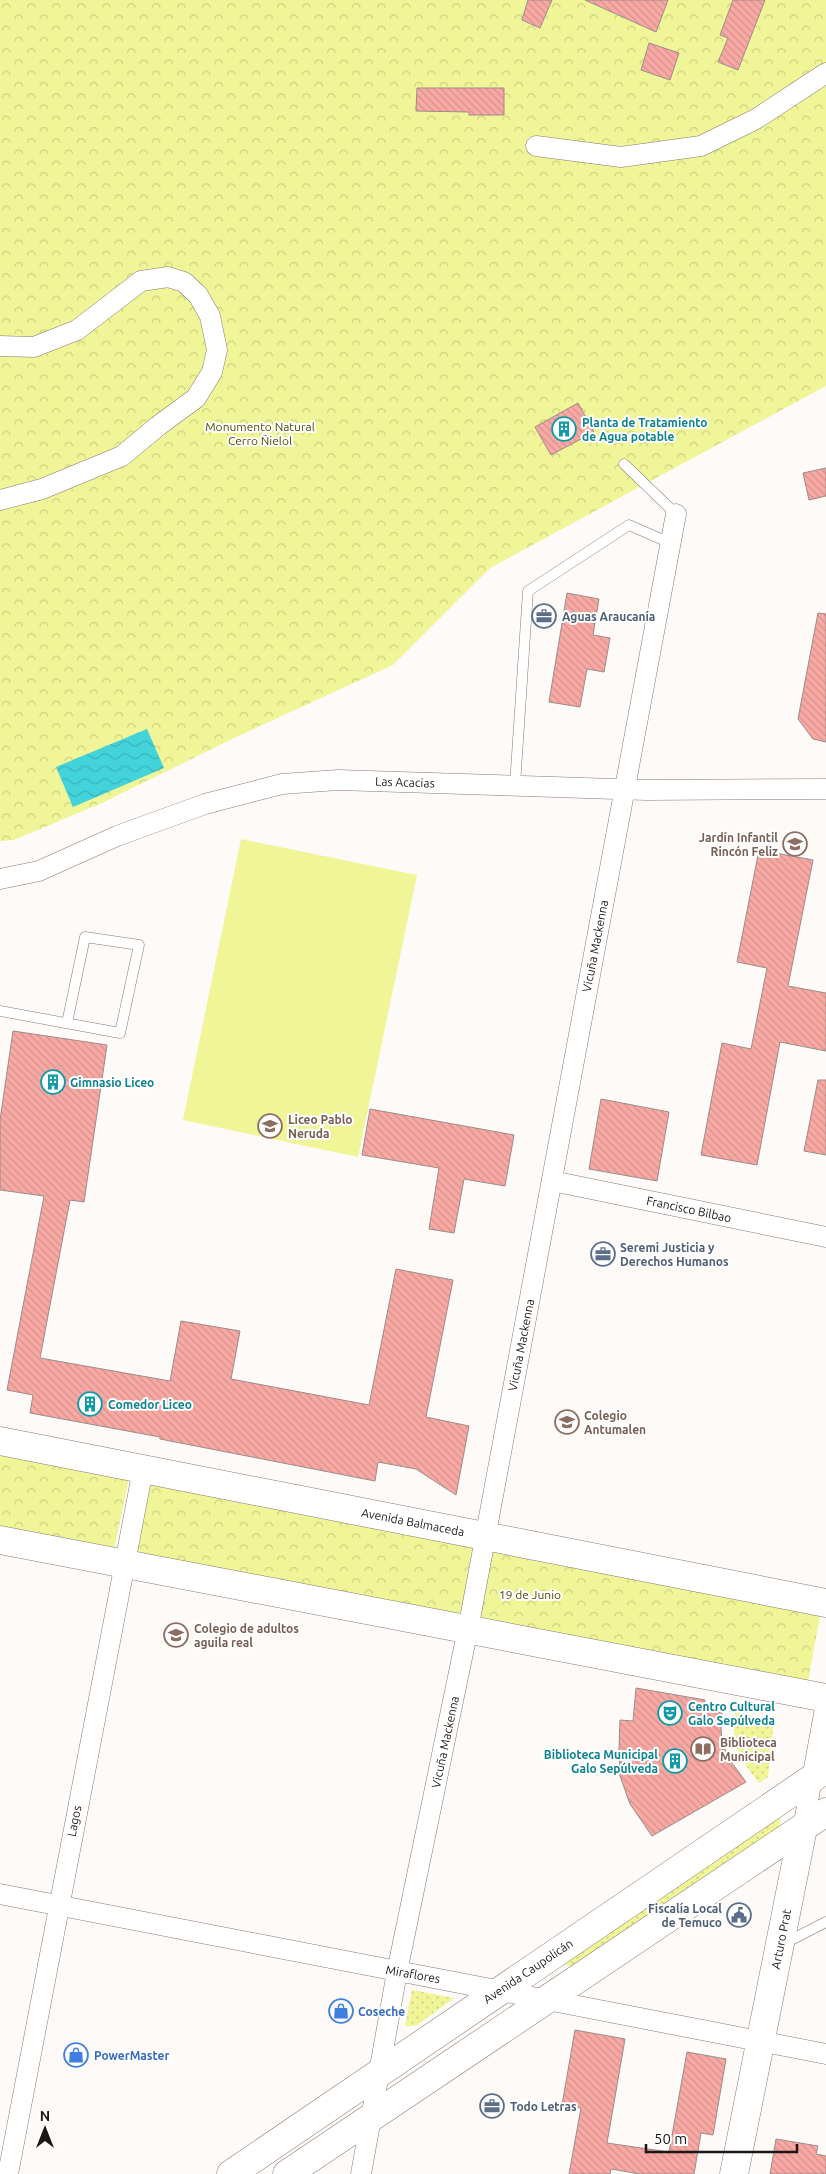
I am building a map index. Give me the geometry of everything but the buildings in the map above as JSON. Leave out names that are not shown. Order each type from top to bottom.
[{"type":"main road","name":"Avenida Balmaceda","points":[[0,1441],[826,1603]]},
{"type":"main road","points":[[0,1540],[826,1698]]},
{"type":"main road","name":"Avenida Caupolicán","points":[[231,2174],[819,1774]]},
{"type":"main road","points":[[287,2174],[826,1812]]},
{"type":"main road","name":"Arturo Prat","points":[[734,2174],[803,1828]]},
{"type":"street","points":[[536,146],[621,157],[701,146],[756,119],[826,73]]},
{"type":"street","points":[[0,346],[34,347],[77,330],[141,281],[168,277],[184,282],[198,295],[210,316],[217,350],[212,372],[196,398],[122,456],[42,489],[0,500]]},
{"type":"street","name":"Vicuña Mackenna","points":[[361,2174],[397,1972],[468,1631],[676,514]]},
{"type":"street","name":"Las Acacias","points":[[0,879],[39,871],[117,836],[205,804],[282,784],[338,780],[624,790],[826,789]]},
{"type":"street","name":"Francisco Bilbao","points":[[552,1181],[826,1237]]},
{"type":"street","name":"Lagos","points":[[8,2174],[143,1469]]},
{"type":"street","name":"Arturo Prat","points":[[803,1828],[819,1774],[826,1703]]},
{"type":"street","name":"Miraflores","points":[[0,1894],[397,1972],[550,1999],[826,2054]]},
{"type":"lane","points":[[624,464],[676,514]]},
{"type":"lane","points":[[515,785],[528,591],[629,525],[670,543]]},
{"type":"lane","points":[[0,1011],[120,1033],[139,945],[86,937],[67,1023]]},
{"type":"lane","points":[[780,1946],[826,1922]]},
{"type":"green space","name":"Monumento Natural Cerro Ñielol","points":[[0,0],[826,0],[826,386],[490,568],[393,665],[234,738],[104,802],[14,840],[0,841]]},
{"type":"green space","points":[[241,839],[417,875],[358,1157],[183,1120]]},
{"type":"green space","points":[[0,1453],[129,1478],[114,1550],[0,1528]]},
{"type":"green space","points":[[150,1479],[473,1543],[461,1620],[134,1557]]},
{"type":"green space","name":"19 de Junio","points":[[490,1543],[821,1610],[807,1687],[476,1621]]},
{"type":"green space","points":[[735,1712],[774,1720],[768,1777],[759,1783],[741,1758],[735,1743]]},
{"type":"green space","points":[[781,1811],[779,1830],[577,1969],[561,1963]]},
{"type":"green space","points":[[412,1990],[454,1998],[416,2026],[405,2026]]},
{"type":"water","points":[[147,729],[164,768],[73,807],[56,767]]},
{"type":"place","name":"Planta de Tratamiento de Agua potable","points":[[564,429]]},
{"type":"place","name":"Aguas Araucanía","points":[[544,616]]},
{"type":"place","name":"Jardín Infantil Rincón Feliz","points":[[795,844]]},
{"type":"place","name":"Gimnasio Liceo","points":[[53,1082]]},
{"type":"place","name":"Liceo Pablo Neruda","points":[[270,1126]]},
{"type":"place","name":"Seremi Justicia y Derechos Humanos","points":[[603,1254]]},
{"type":"place","name":"Comedor Liceo","points":[[90,1404]]},
{"type":"place","name":"Colegio Antumalen","points":[[567,1422]]},
{"type":"place","name":"Colegio de adultos aguila real","points":[[176,1635]]},
{"type":"place","name":"Centro Cultural Galo Sepúlveda","points":[[670,1713]]},
{"type":"place","name":"Biblioteca Municipal","points":[[703,1749]]},
{"type":"place","name":"Biblioteca Municipal Galo Sepúlveda","points":[[675,1761]]},
{"type":"place","name":"Fiscalía Local de Temuco","points":[[739,1915]]},
{"type":"place","name":"Coseche","points":[[341,2011]]},
{"type":"place","name":"PowerMaster","points":[[76,2055]]},
{"type":"place","name":"Todo Letras","points":[[492,2106]]}]
